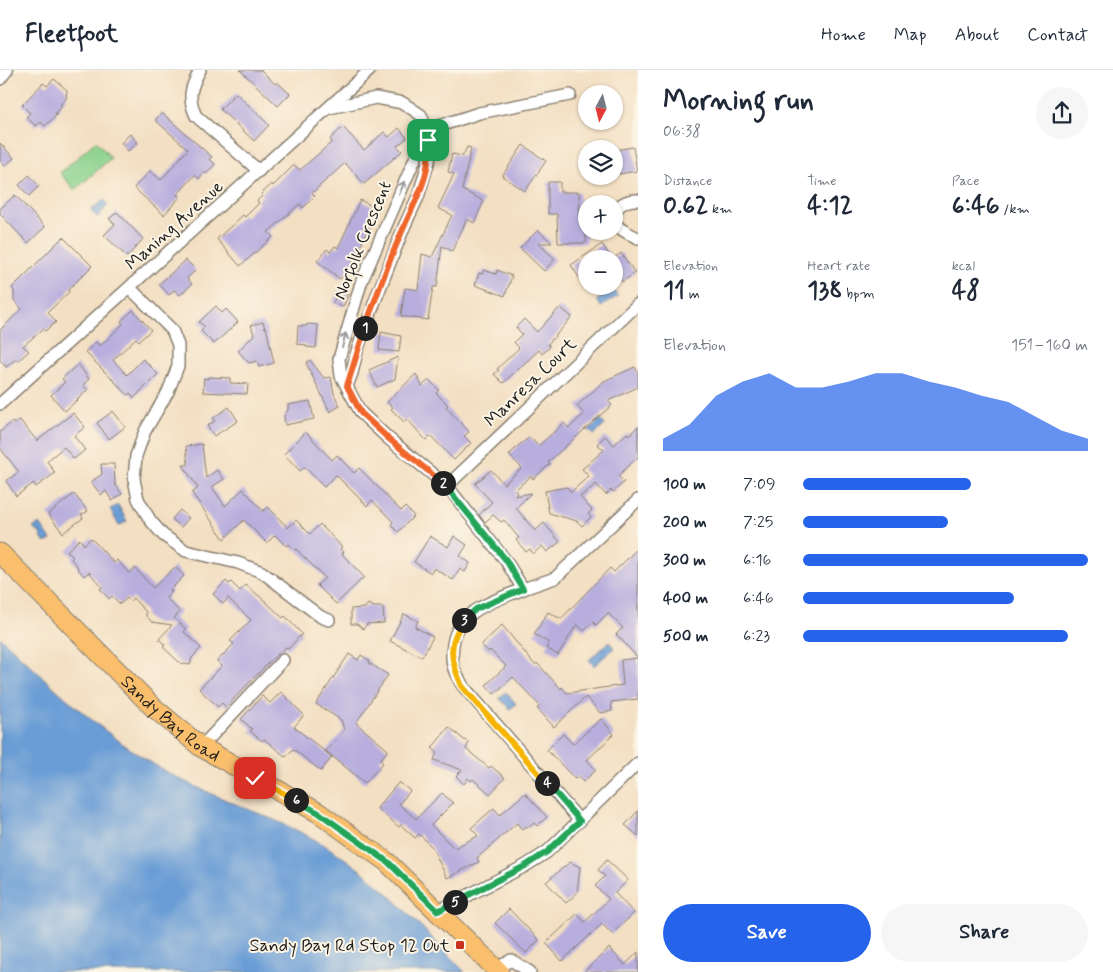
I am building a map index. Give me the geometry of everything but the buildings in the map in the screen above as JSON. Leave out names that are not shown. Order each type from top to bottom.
[{"type":"main road","name":"Sandy Bay Road","points":[[0,553],[153,707],[201,747],[319,813],[388,862],[498,970]]},
{"type":"street","points":[[0,79],[7,70]]},
{"type":"street","points":[[200,70],[191,86],[190,104],[196,116],[259,171]]},
{"type":"street","name":"Maning Avenue","points":[[0,404],[370,70]]},
{"type":"street","points":[[328,108],[376,98],[403,103],[421,115],[428,135],[479,113],[570,95]]},
{"type":"street","name":"Norfolk Crescent","points":[[347,386],[352,373],[356,351],[424,182],[430,157],[428,135]]},
{"type":"street","name":"Norfolk Crescent","points":[[428,135],[417,154],[360,283],[339,359],[341,376],[361,413],[389,439],[447,486],[506,560],[523,589]]},
{"type":"street","points":[[638,200],[627,200],[620,204],[615,210],[615,216],[617,225],[638,238]]},
{"type":"street","points":[[130,288],[172,330],[178,345],[178,366],[168,392],[145,431],[136,456],[134,479],[138,499],[150,520],[163,535],[186,551],[238,563],[262,572],[320,616],[329,620]]},
{"type":"street","name":"Manresa Court","points":[[447,486],[638,304]]},
{"type":"street","points":[[580,821],[462,686],[454,668],[452,655],[454,636],[463,621],[476,609],[555,578],[638,500]]},
{"type":"street","points":[[201,747],[283,660]]},
{"type":"street","points":[[438,911],[525,866],[547,852],[638,763]]},
{"type":"street","points":[[498,970],[511,960],[530,972]]},
{"type":"green space","points":[[96,141],[111,158],[75,190],[60,173]]},
{"type":"water","points":[[104,200],[108,204],[98,217],[92,212],[92,209]]},
{"type":"water","points":[[605,295],[618,296],[601,307],[597,300]]},
{"type":"water","points":[[600,419],[605,425],[594,435],[589,430]]},
{"type":"water","points":[[118,505],[127,521],[119,526],[110,509]]},
{"type":"water","points":[[40,524],[51,540],[44,542],[41,534],[34,529],[34,527]]},
{"type":"water","points":[[0,637],[87,716],[134,751],[184,781],[288,826],[328,847],[347,860],[394,899],[465,972],[0,972]]},
{"type":"water","points":[[609,642],[614,648],[594,666],[589,660]]},
{"type":"water","points":[[506,692],[516,704],[510,709],[499,698]]},
{"type":"place","name":"Sandy Bay Rd Stop 12 Out","points":[[460,945]]},
{"type":"route","points":[[255,778],[319,813],[388,862],[438,911],[525,866],[547,852],[580,821],[462,686],[454,668],[452,655],[454,636],[463,621],[476,609],[523,589],[506,560],[447,486],[389,439],[361,413],[347,386],[352,373],[356,351],[426,174],[430,157],[428,140]]}]
